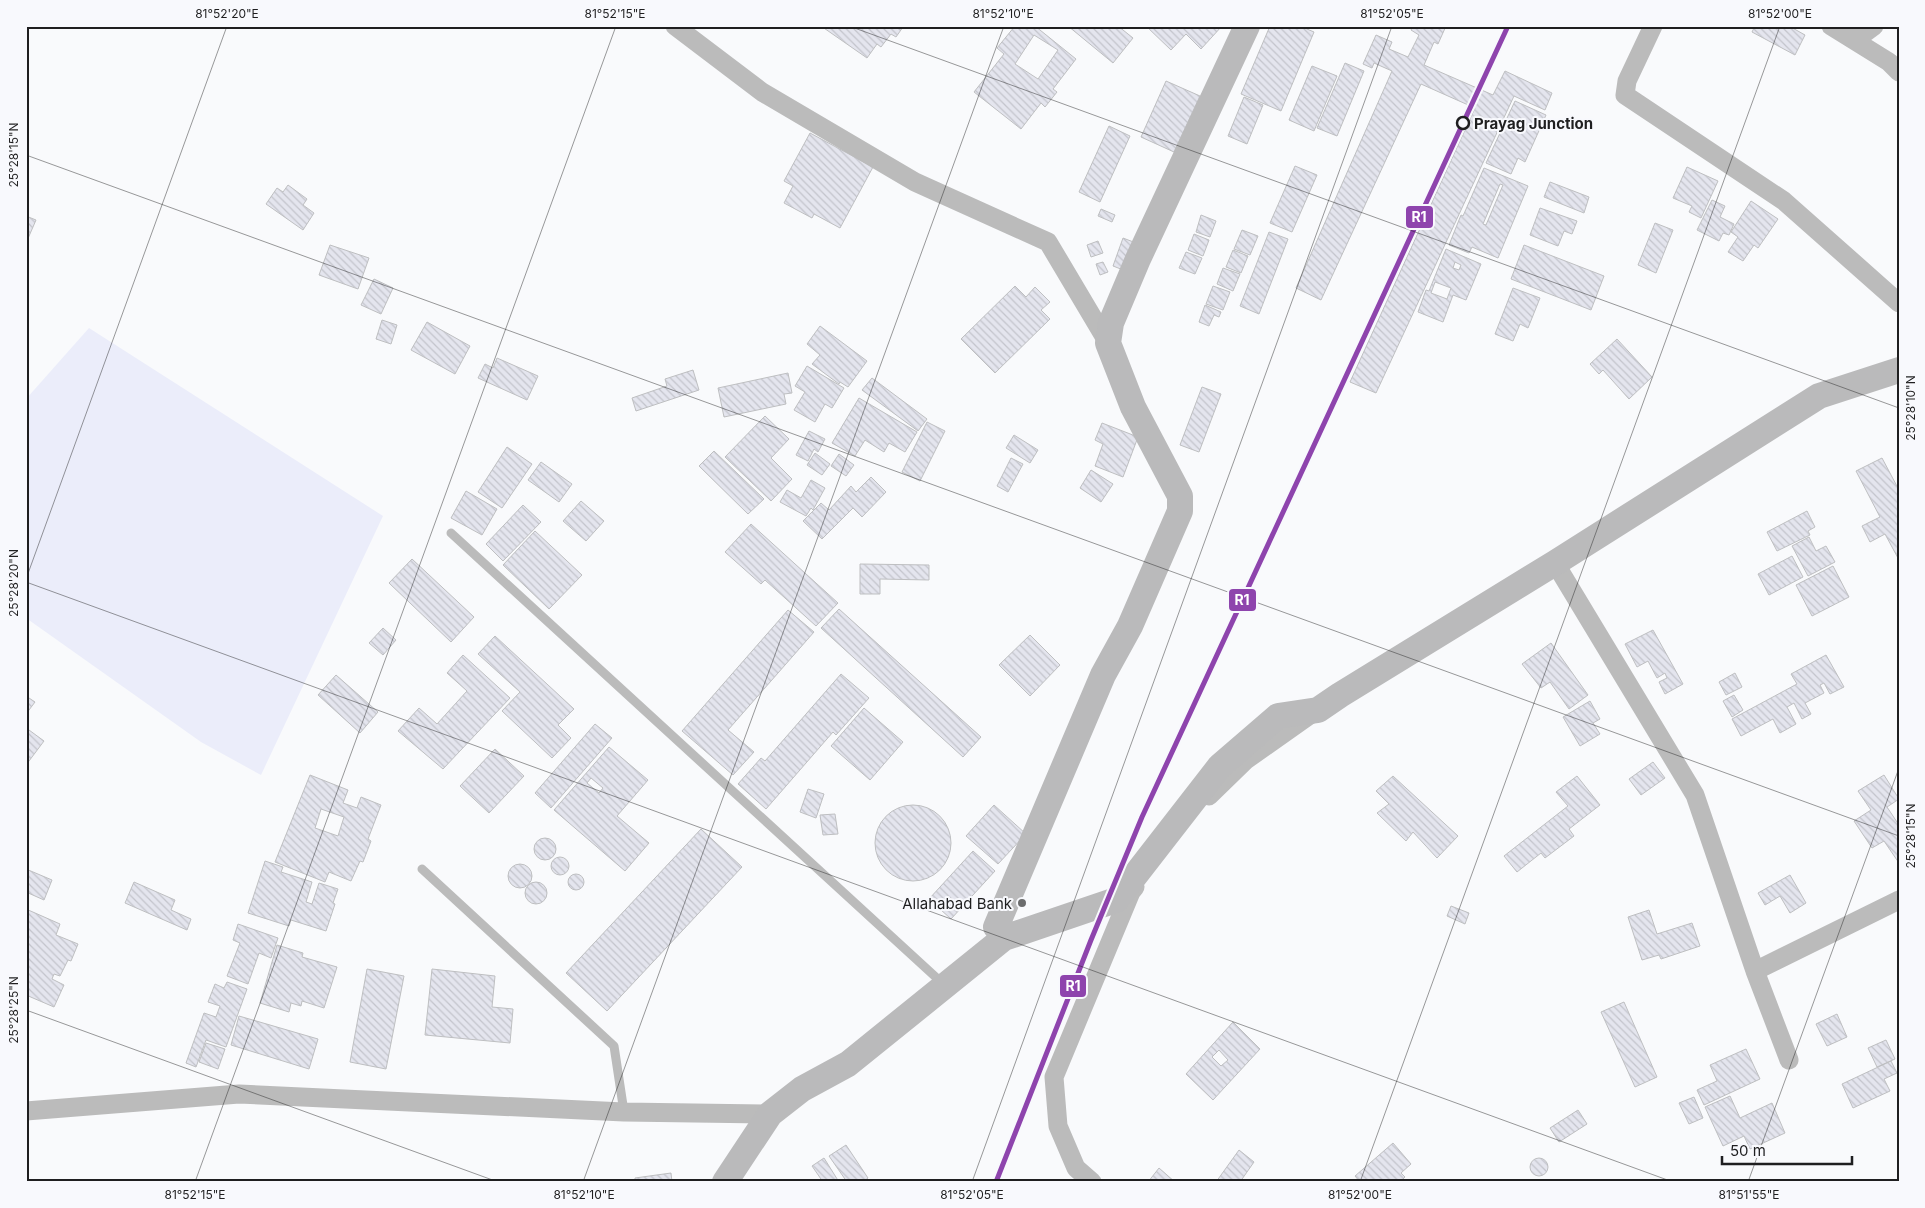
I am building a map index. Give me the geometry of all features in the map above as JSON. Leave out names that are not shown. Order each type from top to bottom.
[{"type":"street","points":[[674,26],[762,92],[915,182],[1048,242],[1108,343],[1133,407],[1180,496],[1180,511],[1130,626],[1103,675],[996,927],[940,981],[770,1114],[726,1182]]},
{"type":"street","points":[[1108,343],[1111,323],[1138,259],[1247,26]]},
{"type":"street","points":[[1653,26],[1627,81],[1625,95],[1784,201],[1899,303]]},
{"type":"street","points":[[1831,26],[1889,62],[1899,72]]},
{"type":"street","points":[[1855,40],[1874,26]]},
{"type":"street","points":[[1092,1182],[1076,1168],[1058,1126],[1054,1077],[1131,892],[1182,822],[1246,760],[1348,690],[1555,563],[1819,396],[1899,370]]},
{"type":"street","points":[[1555,563],[1695,795],[1755,971],[1789,1060]]},
{"type":"street","points":[[802,1089],[848,1064],[1004,938],[1116,900],[1220,766],[1278,716],[1318,710]]},
{"type":"street","points":[[1755,971],[1899,900]]},
{"type":"street","points":[[26,1111],[239,1094],[624,1112],[770,1114]]},
{"type":"lane","points":[[450,533],[940,981]]},
{"type":"lane","points":[[422,869],[614,1046],[624,1112]]},
{"type":"shaded area","points":[[89,328],[383,516],[261,775],[201,742],[26,618],[26,399]]},
{"type":"building","points":[[821,26],[903,27],[896,37],[891,34],[881,47],[877,44],[867,58]]},
{"type":"building","points":[[1015,26],[1035,26],[1076,59],[1053,89],[1057,92],[1045,107],[1041,103],[1021,129],[974,92],[1004,54],[997,48]],"holes":[[[1034,35],[1058,50],[1038,79],[1015,64]]]},
{"type":"building","points":[[1068,26],[1118,26],[1133,38],[1113,63]]},
{"type":"building","points":[[1146,26],[1222,26],[1201,49],[1186,34],[1171,50]]},
{"type":"building","points":[[1270,26],[1300,26],[1314,32],[1281,111],[1241,94]]},
{"type":"building","points":[[1413,26],[1446,26],[1438,44],[1434,42],[1424,65],[1493,95],[1505,71],[1552,93],[1545,110],[1514,96],[1376,393],[1350,382],[1475,108],[1421,84],[1321,300],[1296,288],[1392,71],[1374,63],[1372,68],[1363,64],[1376,35],[1392,42],[1389,49],[1408,57],[1419,35],[1411,30]]},
{"type":"building","points":[[1755,26],[1789,26],[1805,35],[1795,55],[1752,32]]},
{"type":"building","points":[[1345,63],[1364,71],[1337,136],[1317,128]]},
{"type":"building","points":[[1312,66],[1337,76],[1314,131],[1289,120]]},
{"type":"building","points":[[1166,81],[1200,96],[1174,152],[1141,137]]},
{"type":"building","points":[[1244,97],[1263,105],[1247,144],[1228,136]]},
{"type":"building","points":[[1515,101],[1546,115],[1525,162],[1518,158],[1511,174],[1486,163]]},
{"type":"building","points":[[1109,126],[1130,136],[1100,202],[1079,192]]},
{"type":"building","points":[[810,133],[873,167],[840,228],[814,214],[812,218],[784,203],[793,186],[784,181]]},
{"type":"building","points":[[1295,166],[1317,175],[1292,232],[1270,223]]},
{"type":"building","points":[[1687,167],[1718,181],[1701,218],[1689,212],[1692,206],[1673,198]]},
{"type":"building","points":[[1484,168],[1528,186],[1498,258],[1472,247],[1469,253],[1449,245],[1461,215],[1463,216]],"holes":[[[1500,184],[1503,185],[1486,225],[1483,224]]]},
{"type":"building","points":[[1550,182],[1589,197],[1584,213],[1544,197]]},
{"type":"building","points":[[288,185],[307,199],[303,205],[314,213],[303,230],[266,204],[277,188],[283,192]]},
{"type":"building","points":[[1712,200],[1725,206],[1720,217],[1734,224],[1729,235],[1723,233],[1719,241],[1697,230]]},
{"type":"building","points":[[1751,201],[1778,219],[1758,248],[1754,245],[1743,261],[1728,252],[1738,237],[1731,232]]},
{"type":"building","points":[[1540,208],[1577,221],[1572,234],[1564,231],[1558,246],[1530,235]]},
{"type":"building","points":[[1101,209],[1115,215],[1112,222],[1098,216]]},
{"type":"building","points":[[1201,215],[1216,221],[1210,237],[1196,232]]},
{"type":"building","points":[[26,216],[36,220],[26,243]]},
{"type":"building","points":[[1655,223],[1673,230],[1656,273],[1638,265]]},
{"type":"building","points":[[1242,230],[1258,236],[1250,255],[1234,249]]},
{"type":"building","points":[[1269,232],[1288,239],[1259,314],[1240,306]]},
{"type":"building","points":[[1194,234],[1209,240],[1203,256],[1188,250]]},
{"type":"building","points":[[1123,238],[1136,243],[1126,271],[1113,266]]},
{"type":"building","points":[[1098,241],[1103,253],[1091,257],[1087,245]]},
{"type":"building","points":[[330,245],[369,258],[358,289],[319,275]]},
{"type":"building","points":[[1524,245],[1604,276],[1591,310],[1511,279]]},
{"type":"building","points":[[1446,249],[1481,264],[1466,300],[1453,295],[1443,322],[1418,312],[1426,290],[1429,291]],"holes":[[[1455,262],[1461,265],[1459,270],[1453,268]],[[1435,282],[1451,288],[1447,299],[1431,293]]]},
{"type":"building","points":[[1233,250],[1248,256],[1241,273],[1226,267]]},
{"type":"building","points":[[1186,252],[1202,258],[1195,274],[1179,268]]},
{"type":"building","points":[[1103,262],[1108,272],[1100,275],[1096,264]]},
{"type":"building","points":[[1223,268],[1240,274],[1233,291],[1217,284]]},
{"type":"building","points":[[374,279],[393,288],[381,314],[361,305]]},
{"type":"building","points":[[1015,286],[1026,297],[1035,287],[1050,302],[1041,310],[1050,319],[995,373],[961,339]]},
{"type":"building","points":[[1213,286],[1230,292],[1223,310],[1206,304]]},
{"type":"building","points":[[1513,288],[1540,298],[1528,328],[1520,324],[1513,341],[1495,334]]},
{"type":"building","points":[[1205,305],[1221,312],[1219,317],[1214,315],[1209,326],[1199,322]]},
{"type":"building","points":[[382,320],[397,325],[391,344],[376,339]]},
{"type":"building","points":[[427,322],[470,346],[455,374],[411,350]]},
{"type":"building","points":[[820,326],[867,361],[848,387],[840,382],[839,384],[812,364],[820,355],[807,344]]},
{"type":"building","points":[[1617,339],[1652,377],[1629,399],[1603,370],[1599,374],[1590,364]]},
{"type":"building","points":[[497,358],[538,376],[527,400],[478,378],[485,364],[493,368]]},
{"type":"building","points":[[807,366],[844,388],[832,408],[825,404],[815,422],[794,410],[805,392],[795,386]]},
{"type":"building","points":[[693,370],[699,390],[636,411],[632,398],[667,386],[665,379]]},
{"type":"building","points":[[788,373],[792,393],[784,394],[786,404],[724,417],[718,388]]},
{"type":"building","points":[[872,378],[927,419],[918,431],[862,390]]},
{"type":"building","points":[[1202,387],[1221,394],[1199,452],[1180,445]]},
{"type":"building","points":[[859,398],[917,432],[905,452],[889,443],[884,452],[865,440],[855,456],[832,443]]},
{"type":"building","points":[[765,416],[789,439],[771,458],[792,479],[771,501],[725,457]]},
{"type":"building","points":[[927,422],[945,431],[920,481],[902,472]]},
{"type":"building","points":[[1102,423],[1138,437],[1123,477],[1095,466],[1103,444],[1095,440]]},
{"type":"building","points":[[809,431],[825,439],[818,452],[814,449],[808,461],[796,455]]},
{"type":"building","points":[[1014,435],[1038,450],[1030,463],[1006,448]]},
{"type":"building","points":[[507,447],[532,464],[502,508],[478,492]]},
{"type":"building","points":[[714,451],[764,499],[748,514],[699,466]]},
{"type":"building","points":[[815,453],[830,464],[822,475],[807,465]]},
{"type":"building","points":[[839,454],[854,465],[846,476],[831,466]]},
{"type":"building","points":[[1011,458],[1023,464],[1008,492],[997,486]]},
{"type":"building","points":[[1882,458],[1899,490],[1899,560],[1885,534],[1870,542],[1862,526],[1880,517],[1856,471]]},
{"type":"building","points":[[541,462],[572,484],[559,502],[528,480]]},
{"type":"building","points":[[1091,470],[1113,484],[1101,502],[1080,488]]},
{"type":"building","points":[[871,477],[886,492],[862,517],[853,508],[822,539],[803,521],[821,503],[829,510],[851,486],[856,492]]},
{"type":"building","points":[[811,480],[825,488],[813,510],[811,508],[806,516],[780,502],[787,490],[801,498]]},
{"type":"building","points":[[466,491],[497,509],[482,535],[451,518]]},
{"type":"building","points":[[581,501],[604,521],[586,541],[563,521]]},
{"type":"building","points":[[523,505],[541,522],[503,561],[486,544]]},
{"type":"building","points":[[1807,511],[1815,527],[1808,531],[1810,535],[1777,551],[1767,532]]},
{"type":"building","points":[[751,524],[838,603],[816,626],[765,580],[761,584],[725,552]]},
{"type":"building","points":[[535,531],[582,575],[549,609],[503,565]]},
{"type":"building","points":[[1809,537],[1816,551],[1826,546],[1835,562],[1808,576],[1792,546]]},
{"type":"building","points":[[1792,556],[1803,577],[1769,595],[1758,574]]},
{"type":"building","points":[[412,559],[474,617],[451,642],[389,583]]},
{"type":"building","points":[[860,564],[929,565],[929,580],[880,579],[880,594],[860,594]]},
{"type":"building","points":[[1833,566],[1849,597],[1812,616],[1796,585]]},
{"type":"building","points":[[839,609],[981,737],[963,757],[821,628]]},
{"type":"building","points":[[788,610],[814,632],[728,730],[754,752],[733,775],[682,731]]},
{"type":"building","points":[[383,628],[396,640],[383,655],[369,643]]},
{"type":"building","points":[[1653,630],[1683,684],[1665,694],[1659,682],[1667,678],[1665,673],[1657,678],[1648,661],[1637,667],[1625,644]]},
{"type":"building","points":[[1030,635],[1060,665],[1030,696],[999,665]]},
{"type":"building","points":[[495,636],[574,709],[558,725],[571,738],[552,758],[502,711],[520,692],[478,654]]},
{"type":"building","points":[[1551,643],[1588,695],[1569,709],[1550,682],[1541,688],[1522,664]]},
{"type":"building","points":[[463,655],[510,698],[443,769],[398,731],[419,708],[437,724],[467,691],[447,673]]},
{"type":"building","points":[[1826,655],[1844,687],[1830,694],[1824,683],[1820,685],[1824,693],[1805,703],[1811,714],[1802,719],[1794,703],[1787,707],[1796,724],[1780,733],[1773,719],[1741,736],[1732,719],[1797,684],[1791,674]]},
{"type":"building","points":[[1735,673],[1742,687],[1726,695],[1719,682]]},
{"type":"building","points":[[841,674],[869,698],[836,735],[833,732],[766,809],[738,784],[761,758],[765,761]]},
{"type":"building","points":[[336,675],[378,712],[360,733],[318,695]]},
{"type":"building","points":[[1734,695],[1743,710],[1732,717],[1723,701]]},
{"type":"building","points":[[26,696],[35,702],[26,714]]},
{"type":"building","points":[[1590,701],[1600,719],[1593,723],[1600,734],[1580,746],[1563,717]]},
{"type":"building","points":[[864,708],[903,742],[870,780],[831,746]]},
{"type":"building","points":[[595,724],[612,738],[551,808],[535,793]]},
{"type":"building","points":[[29,730],[44,741],[26,765],[26,734]]},
{"type":"building","points":[[609,747],[648,780],[617,816],[649,843],[625,871],[554,810]],"holes":[[[591,778],[603,788],[599,793],[587,783]]]},
{"type":"building","points":[[495,749],[524,776],[489,813],[460,786]]},
{"type":"building","points":[[1653,762],[1665,778],[1641,795],[1629,779]]},
{"type":"building","points":[[310,775],[348,790],[343,803],[357,808],[361,797],[381,805],[368,839],[371,841],[363,862],[360,861],[351,881],[329,872],[325,882],[275,862]],"holes":[[[321,809],[344,817],[338,836],[315,828]]]},
{"type":"building","points":[[1884,775],[1899,799],[1887,807],[1899,825],[1899,863],[1884,841],[1872,848],[1854,821],[1871,810],[1858,791]]},
{"type":"building","points":[[1393,776],[1458,836],[1437,858],[1413,832],[1406,841],[1377,813],[1389,804],[1376,791]]},
{"type":"building","points":[[1577,776],[1600,805],[1569,829],[1574,836],[1545,858],[1541,853],[1517,872],[1504,856],[1568,806],[1556,792]]},
{"type":"building","points":[[808,789],[824,794],[816,818],[800,812]]},
{"type":"building","points":[[906,805],[920,805],[934,811],[945,822],[951,836],[948,858],[940,870],[920,881],[906,881],[892,875],[881,864],[875,850],[875,836],[881,822],[892,811]]},
{"type":"building","points":[[994,805],[1026,834],[998,864],[966,836]]},
{"type":"building","points":[[835,814],[838,834],[823,835],[820,815]]},
{"type":"building","points":[[701,829],[742,867],[607,1011],[566,973]]},
{"type":"building","points":[[545,838],[553,841],[556,849],[553,857],[545,860],[537,857],[534,849],[537,841]]},
{"type":"building","points":[[973,851],[995,871],[951,919],[929,899]]},
{"type":"building","points":[[560,857],[566,860],[569,866],[566,872],[560,875],[554,872],[551,866],[554,860]]},
{"type":"building","points":[[265,861],[283,867],[281,872],[312,882],[306,902],[312,904],[319,883],[338,889],[326,931],[291,920],[289,926],[248,913]]},
{"type":"building","points":[[520,864],[528,868],[532,876],[528,884],[520,888],[512,884],[508,876],[512,868]]},
{"type":"building","points":[[26,869],[52,880],[44,900],[26,892]]},
{"type":"building","points":[[576,874],[582,876],[584,882],[582,888],[576,890],[570,888],[568,882],[570,876]]},
{"type":"building","points":[[1790,875],[1806,903],[1790,913],[1780,896],[1765,905],[1758,893]]},
{"type":"building","points":[[134,882],[175,900],[171,910],[191,919],[187,930],[125,903]]},
{"type":"building","points":[[536,882],[544,885],[547,893],[544,901],[536,904],[528,901],[525,893],[528,885]]},
{"type":"building","points":[[1451,906],[1469,913],[1465,924],[1447,916]]},
{"type":"building","points":[[26,909],[60,924],[56,935],[78,944],[71,961],[68,960],[60,976],[54,974],[52,979],[64,985],[54,1007],[26,995]]},
{"type":"building","points":[[1649,910],[1657,934],[1692,923],[1700,946],[1661,959],[1659,955],[1642,960],[1628,917]]},
{"type":"building","points":[[238,924],[278,938],[271,958],[259,953],[248,984],[227,976],[240,943],[233,940]]},
{"type":"building","points":[[277,945],[303,953],[302,957],[337,967],[324,1008],[302,1001],[301,1006],[291,1003],[289,1012],[260,1003]]},
{"type":"building","points":[[367,969],[404,976],[386,1069],[350,1062]]},
{"type":"building","points":[[432,969],[495,976],[492,1007],[513,1009],[510,1043],[425,1035]]},
{"type":"building","points":[[227,982],[247,989],[226,1047],[206,1040],[196,1067],[186,1063],[204,1013],[216,1017],[220,1006],[208,1002],[215,984],[224,988]]},
{"type":"building","points":[[1624,1002],[1657,1077],[1635,1087],[1601,1012]]},
{"type":"building","points":[[1837,1014],[1847,1037],[1827,1046],[1816,1024]]},
{"type":"building","points":[[239,1016],[318,1039],[309,1069],[231,1045]]},
{"type":"building","points":[[1233,1022],[1260,1049],[1213,1100],[1186,1074]],"holes":[[[1219,1050],[1228,1060],[1221,1066],[1212,1057]]]},
{"type":"building","points":[[1886,1040],[1895,1059],[1877,1067],[1868,1048]]},
{"type":"building","points":[[206,1043],[225,1049],[218,1069],[199,1062]]},
{"type":"building","points":[[1746,1049],[1760,1079],[1704,1105],[1697,1090],[1717,1081],[1710,1065]]},
{"type":"building","points":[[1891,1061],[1897,1073],[1884,1079],[1890,1091],[1853,1108],[1842,1084]]},
{"type":"building","points":[[1730,1096],[1740,1118],[1772,1103],[1785,1133],[1750,1149],[1744,1136],[1723,1146],[1705,1107]]},
{"type":"building","points":[[1694,1097],[1703,1118],[1689,1124],[1679,1103]]},
{"type":"building","points":[[1578,1110],[1587,1124],[1559,1142],[1550,1128]]},
{"type":"building","points":[[1393,1143],[1411,1164],[1401,1173],[1405,1177],[1400,1182],[1360,1182],[1355,1176]]},
{"type":"building","points":[[846,1145],[868,1178],[863,1182],[847,1182],[829,1156]]},
{"type":"building","points":[[1239,1150],[1254,1162],[1240,1182],[1216,1182]]},
{"type":"building","points":[[824,1158],[839,1182],[823,1182],[812,1166]]},
{"type":"building","points":[[1539,1158],[1545,1161],[1548,1167],[1545,1173],[1539,1176],[1533,1173],[1530,1167],[1533,1161]]},
{"type":"building","points":[[1159,1168],[1175,1182],[1148,1182]]},
{"type":"building","points":[[671,1173],[672,1182],[635,1182],[635,1178]]},
{"type":"transit line","name":"R1","points":[[996,1182],[1091,940],[1142,817],[1508,26]]},
{"type":"place","name":"Prayag Junction","points":[[1463,123]]},
{"type":"place","name":"Allahabad Bank","points":[[1022,903]]}]
